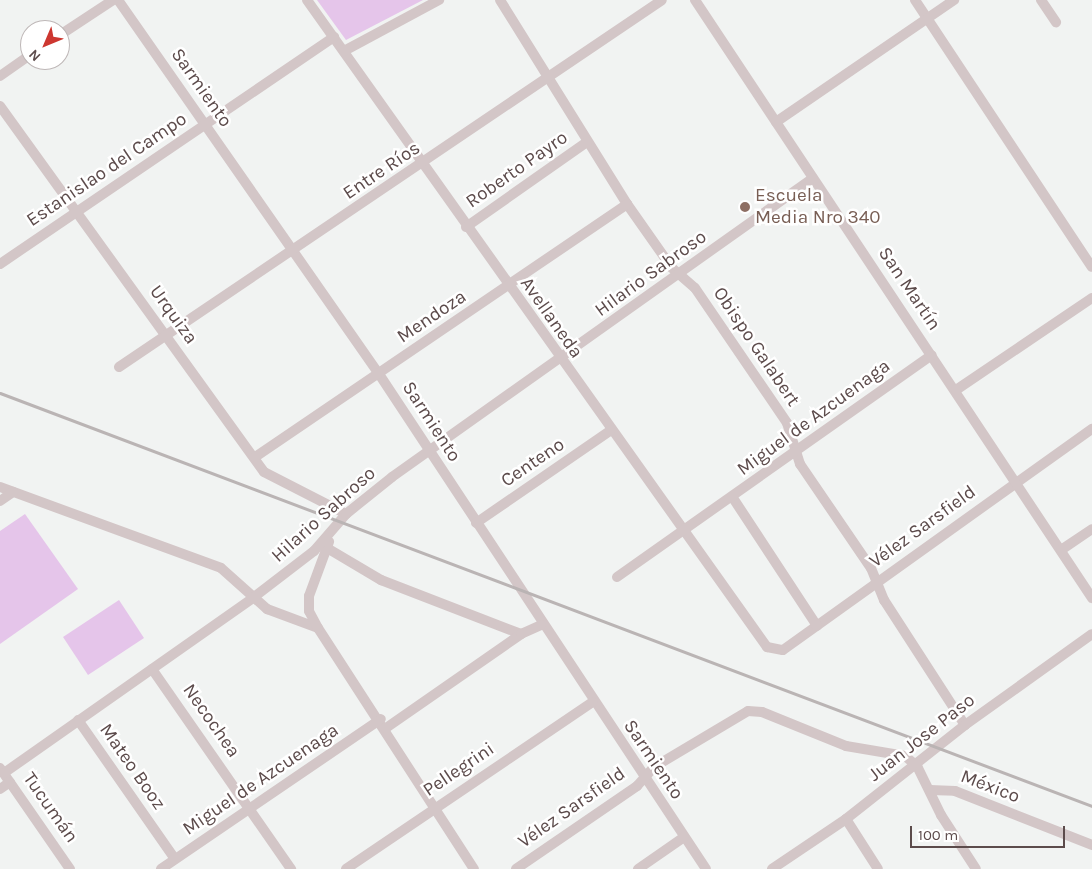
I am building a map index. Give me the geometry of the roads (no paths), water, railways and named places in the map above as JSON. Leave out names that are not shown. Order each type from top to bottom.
[{"type":"street","points":[[70,28],[113,0]]},
{"type":"street","name":"Sarmiento","points":[[118,0],[379,374],[541,625],[706,869]]},
{"type":"street","name":"Avellaneda","points":[[307,0],[610,432],[774,651]]},
{"type":"street","points":[[344,51],[439,0]]},
{"type":"street","name":"Obispo Galabert","points":[[500,0],[627,204],[680,274],[695,288],[787,423],[800,464],[877,582],[884,600],[965,724]]},
{"type":"street","name":"Entre Ríos","points":[[119,367],[422,165],[662,0]]},
{"type":"street","name":"San Martín","points":[[695,0],[956,390],[1092,598]]},
{"type":"street","points":[[915,0],[1092,267]]},
{"type":"street","points":[[776,122],[954,0]]},
{"type":"street","points":[[1041,0],[1056,22]]},
{"type":"street","name":"Estanislao del Campo","points":[[0,264],[334,37]]},
{"type":"street","points":[[0,76],[20,63]]},
{"type":"street","name":"Urquiza","points":[[0,106],[272,479],[346,514]]},
{"type":"street","name":"Roberto Payro","points":[[466,227],[587,142]]},
{"type":"street","name":"Hilario Sabroso","points":[[2,770],[78,720],[254,597],[332,534],[346,514],[430,452],[561,362],[814,178]]},
{"type":"street","name":"Mendoza","points":[[255,457],[627,204]]},
{"type":"street","points":[[956,390],[1092,298]]},
{"type":"street","name":"Miguel de Azcuenaga","points":[[617,577],[733,498],[796,449],[932,355]]},
{"type":"street","name":"Vélez Sarsfield","points":[[774,651],[783,650],[1015,482],[1092,429]]},
{"type":"street","name":"Centeno","points":[[476,523],[610,432]]},
{"type":"street","points":[[0,487],[221,568],[267,608],[318,628]]},
{"type":"street","points":[[0,501],[13,492]]},
{"type":"street","points":[[733,498],[817,626]]},
{"type":"street","points":[[1061,550],[1092,529]]},
{"type":"street","points":[[332,534],[308,602],[318,628],[383,723],[434,808],[474,869]]},
{"type":"street","points":[[327,548],[381,580],[521,634]]},
{"type":"street","name":"Miguel de Azcuenaga","points":[[161,869],[251,808],[521,634],[541,625]]},
{"type":"street","name":"Juan Jose Paso","points":[[772,869],[846,819],[917,766],[965,724],[1092,634]]},
{"type":"street","name":"Necochea","points":[[152,669],[251,808],[291,869]]},
{"type":"street","name":"Pellegrini","points":[[346,869],[593,702]]},
{"type":"street","name":"Vélez Sarsfield","points":[[516,869],[644,778],[654,767],[748,711],[762,712],[846,746],[900,753],[917,766]]},
{"type":"street","name":"Mateo Booz","points":[[78,720],[175,859]]},
{"type":"street","points":[[917,766],[976,869]]},
{"type":"street","name":"Tucumán","points":[[2,770],[70,869]]},
{"type":"street","points":[[0,789],[10,782]]},
{"type":"street","name":"México","points":[[930,790],[955,791],[1092,845]]},
{"type":"street","points":[[846,819],[878,869]]},
{"type":"street","points":[[638,869],[684,837]]},
{"type":"railway","points":[[0,393],[1092,806]]},
{"type":"place","name":"Escuela Media Nro 340","points":[[745,207]]}]
